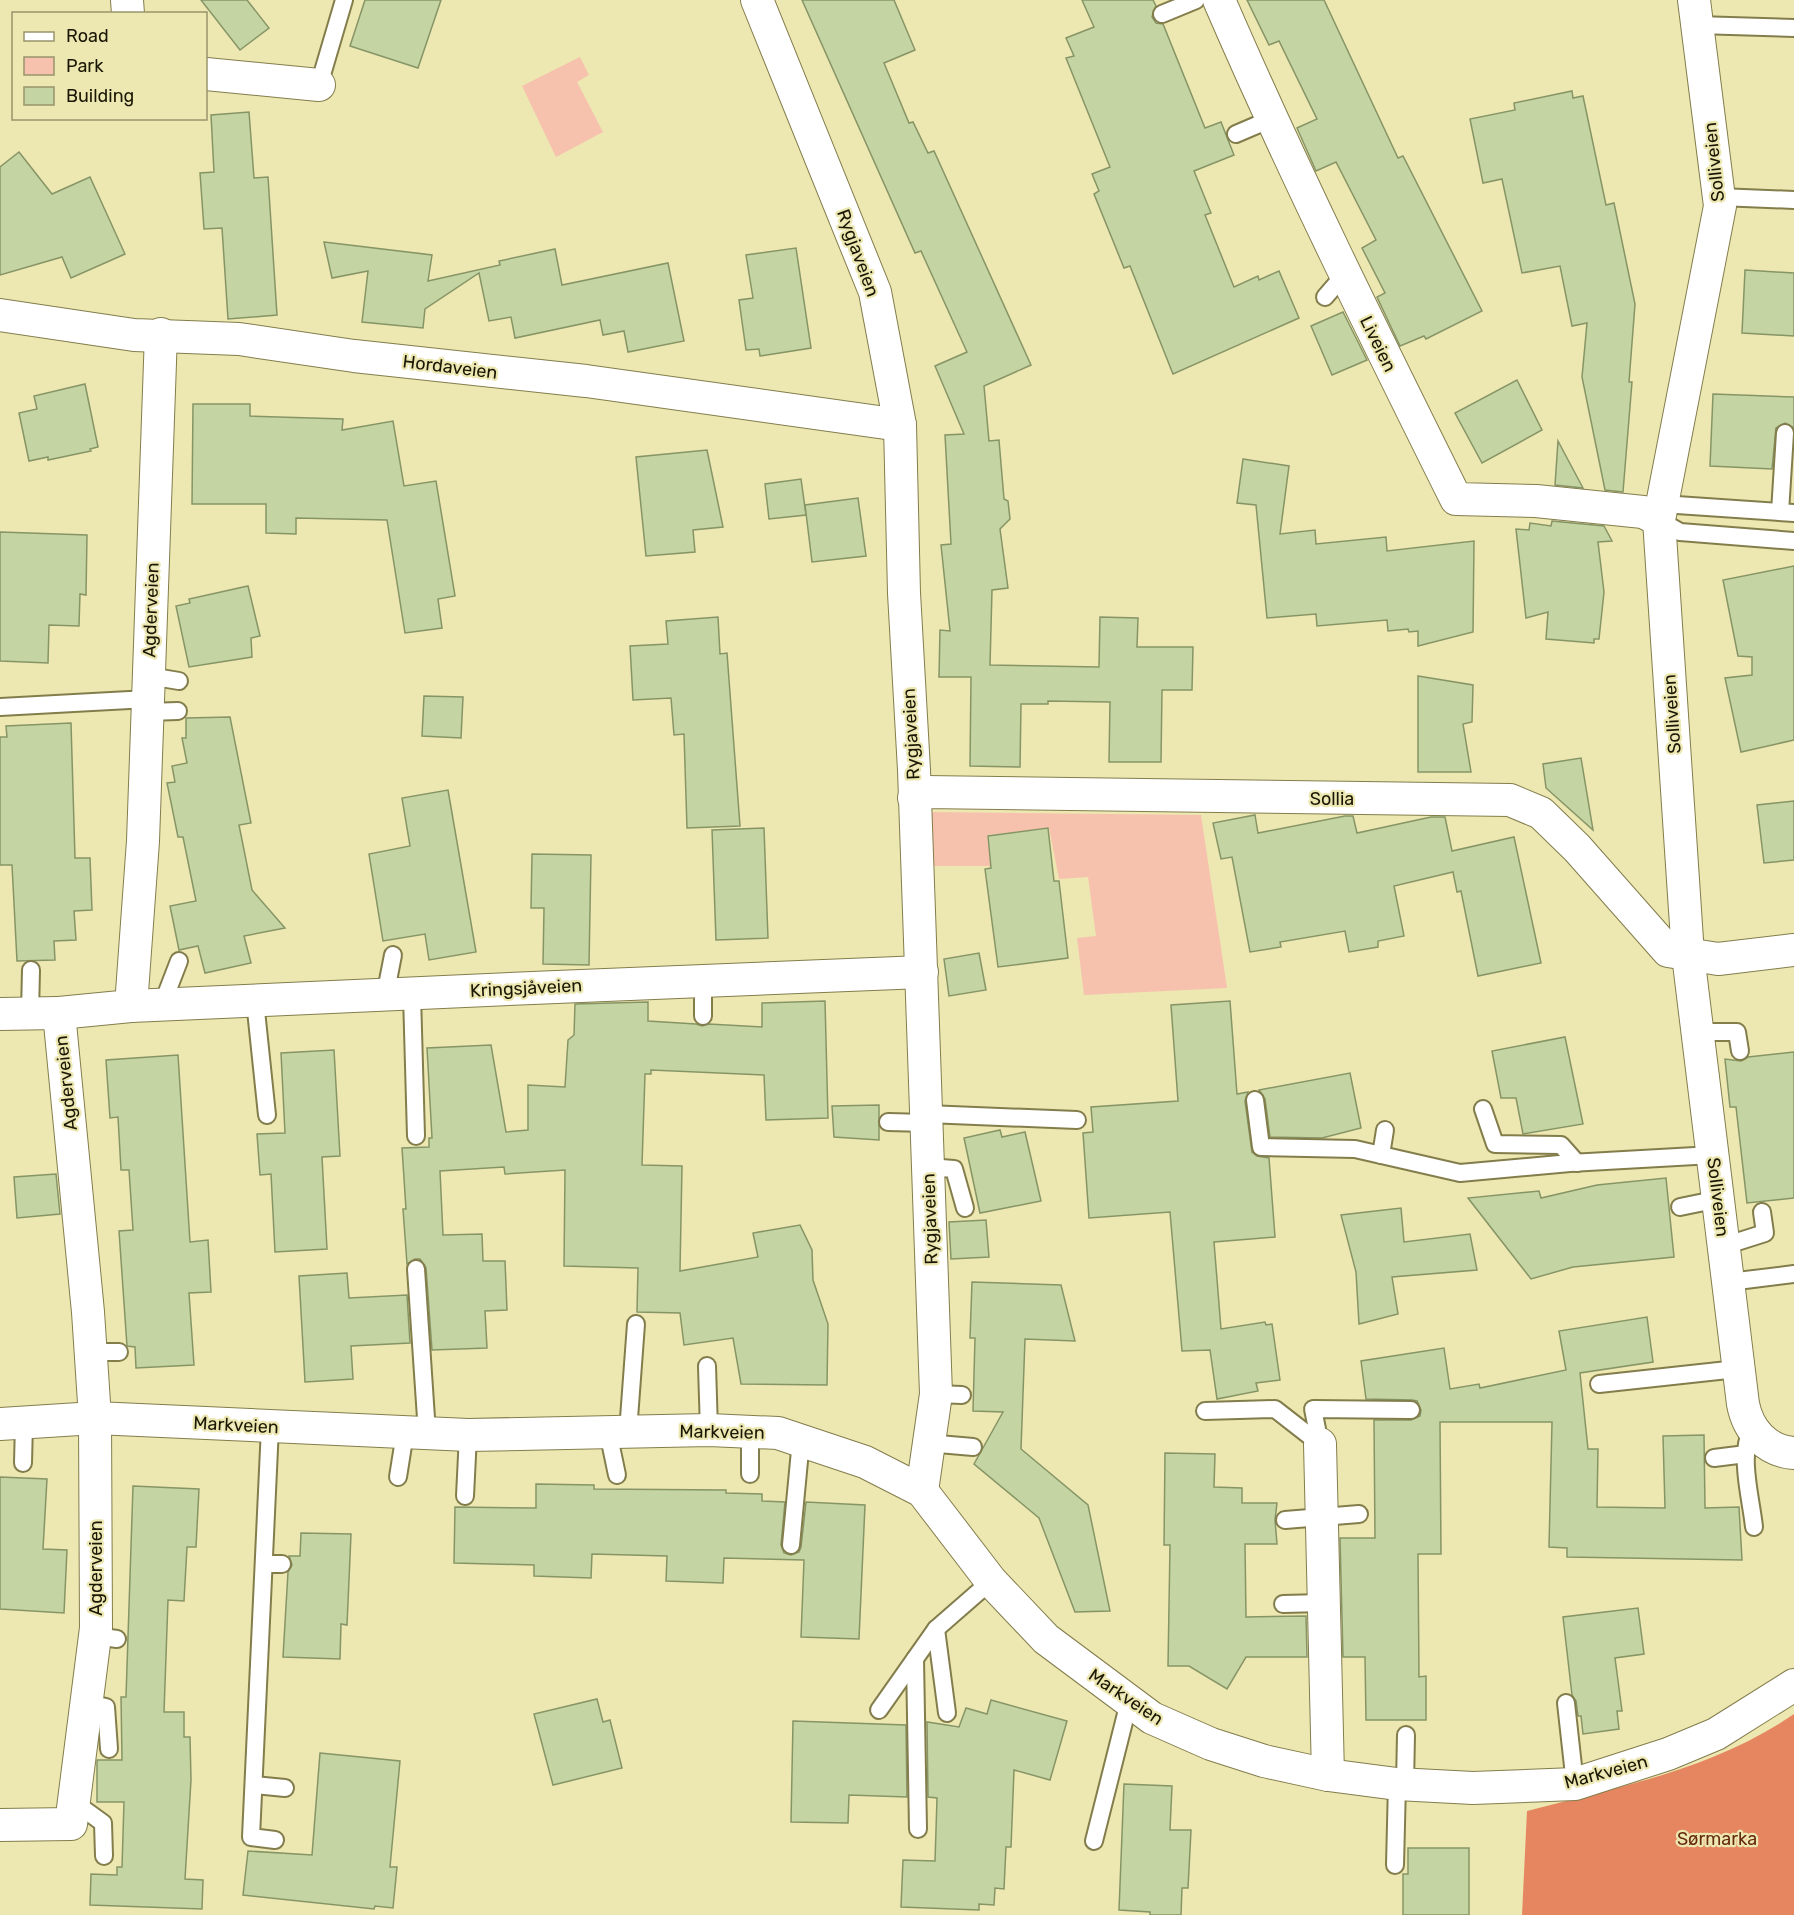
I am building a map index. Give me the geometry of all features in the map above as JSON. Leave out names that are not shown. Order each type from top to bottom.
[{"type":"street","name":"Rygjaveien","points":[[757,0],[875,292],[900,425],[904,594],[922,972],[928,1167],[949,1395],[927,1443],[922,1491]]},
{"type":"street","name":"Liveien","points":[[1219,0],[1271,119],[1334,286],[1456,499],[1536,501],[1661,512]]},
{"type":"street","name":"Solliveien","points":[[1695,13],[1720,206],[1661,512],[1688,955],[1729,1282],[1737,1370],[1748,1442]]},
{"type":"street","points":[[207,74],[320,85]]},
{"type":"street","name":"Hordaveien","points":[[0,315],[135,335],[161,334],[239,339],[354,356],[586,381],[900,425]]},
{"type":"street","name":"Agderveien","points":[[0,1825],[71,1824],[87,1702],[106,1638],[95,1418],[105,1352],[30,1013],[131,1006],[156,692],[161,334]]},
{"type":"street","name":"Sollia","points":[[914,798],[925,792],[1510,800],[1541,813],[1577,848],[1668,951],[1718,959],[1794,950]]},
{"type":"street","name":"Kringsjåveien","points":[[131,1006],[398,995],[533,986],[922,972]]},
{"type":"street","name":"Markveien","points":[[12,1423],[95,1418],[468,1435],[709,1430],[778,1432],[865,1462],[922,1491],[991,1581],[1046,1638],[1129,1702],[1177,1731],[1211,1744],[1264,1761],[1328,1775],[1401,1784],[1473,1788],[1575,1784],[1658,1758],[1716,1734],[1794,1685]]},
{"type":"street","points":[[1748,1442],[1768,1444],[1794,1453]]},
{"type":"street","points":[[1320,1444],[1328,1775]]},
{"type":"lane","points":[[320,85],[344,0]]},
{"type":"lane","points":[[1162,14],[1196,0]]},
{"type":"lane","points":[[1695,13],[1794,28]]},
{"type":"lane","points":[[1236,134],[1271,119]]},
{"type":"lane","points":[[1719,197],[1794,200]]},
{"type":"lane","points":[[1661,512],[1787,512],[1785,433]]},
{"type":"lane","points":[[1661,512],[1680,532],[1794,541]]},
{"type":"lane","points":[[0,707],[156,692],[178,711]]},
{"type":"lane","points":[[393,955],[416,1136]]},
{"type":"lane","points":[[162,1005],[179,962]]},
{"type":"lane","points":[[30,1013],[31,970]]},
{"type":"lane","points":[[703,980],[703,1016]]},
{"type":"lane","points":[[255,1001],[267,1115]]},
{"type":"lane","points":[[1698,1032],[1737,1032],[1740,1051]]},
{"type":"lane","points":[[1255,1100],[1254,1146],[1356,1149],[1460,1173],[1577,1162],[1713,1155]]},
{"type":"lane","points":[[1483,1109],[1495,1143],[1562,1145],[1577,1162]]},
{"type":"lane","points":[[888,1122],[927,1118],[1077,1120]]},
{"type":"lane","points":[[1381,1155],[1385,1130]]},
{"type":"lane","points":[[928,1167],[954,1169],[965,1208]]},
{"type":"lane","points":[[1680,1207],[1719,1199]]},
{"type":"lane","points":[[1724,1246],[1765,1233],[1762,1212]]},
{"type":"lane","points":[[398,1477],[416,1433],[416,1269]]},
{"type":"lane","points":[[1729,1282],[1794,1274]]},
{"type":"lane","points":[[616,1475],[618,1432],[636,1324]]},
{"type":"lane","points":[[707,1366],[709,1430]]},
{"type":"lane","points":[[1599,1384],[1737,1370]]},
{"type":"lane","points":[[1205,1411],[1275,1409],[1320,1444]]},
{"type":"lane","points":[[1320,1444],[1313,1409],[1411,1410]]},
{"type":"lane","points":[[12,1423],[23,1463]]},
{"type":"lane","points":[[270,1427],[251,1837],[275,1840]]},
{"type":"lane","points":[[750,1430],[750,1474]]},
{"type":"lane","points":[[465,1496],[468,1435]]},
{"type":"lane","points":[[791,1545],[801,1440]]},
{"type":"lane","points":[[1714,1458],[1748,1442],[1754,1527]]},
{"type":"lane","points":[[927,1443],[973,1448]]},
{"type":"lane","points":[[1285,1520],[1359,1514]]},
{"type":"lane","points":[[264,1564],[282,1564]]},
{"type":"lane","points":[[879,1710],[936,1629],[991,1581]]},
{"type":"lane","points":[[1283,1604],[1323,1603]]},
{"type":"lane","points":[[936,1629],[947,1713]]},
{"type":"lane","points":[[915,1659],[918,1828]]},
{"type":"lane","points":[[87,1702],[106,1707],[109,1749]]},
{"type":"lane","points":[[1094,1841],[1129,1702]]},
{"type":"lane","points":[[1566,1703],[1575,1784]]},
{"type":"lane","points":[[1395,1865],[1406,1735]]},
{"type":"lane","points":[[254,1785],[285,1788]]},
{"type":"lane","points":[[74,1802],[103,1824],[104,1856]]},
{"type":"green space","points":[[580,57],[589,75],[577,82],[603,132],[556,157],[522,86]]},
{"type":"green space","points":[[932,812],[1201,815],[1227,988],[1084,995],[1077,938],[1096,936],[1088,877],[1059,879],[1049,828],[987,835],[991,866],[933,866]]},
{"type":"green space","name":"Sørmarka","points":[[1794,1714],[1794,1915],[1522,1915],[1527,1811],[1631,1784],[1699,1763],[1763,1733]]},
{"type":"building","points":[[201,0],[247,0],[269,28],[240,50]]},
{"type":"building","points":[[365,0],[441,0],[418,68],[350,46]]},
{"type":"building","points":[[802,0],[894,0],[915,50],[884,63],[909,123],[913,122],[928,153],[934,151],[1031,365],[984,386],[989,441],[999,440],[1004,499],[1008,501],[1010,519],[1000,529],[1008,588],[992,590],[990,665],[1099,667],[1100,617],[1138,618],[1137,647],[1193,647],[1192,690],[1162,690],[1161,762],[1109,762],[1110,702],[1048,701],[1048,704],[1021,704],[1020,767],[970,766],[971,677],[939,677],[940,630],[950,631],[941,545],[951,544],[945,435],[964,434],[935,366],[967,352],[921,251],[915,253]]},
{"type":"building","points":[[1082,0],[1153,0],[1156,6],[1152,17],[1156,23],[1163,24],[1205,128],[1221,122],[1234,155],[1194,171],[1211,213],[1205,215],[1234,287],[1258,276],[1259,280],[1279,271],[1299,318],[1173,374],[1130,266],[1124,268],[1094,194],[1099,191],[1092,174],[1110,167],[1066,58],[1074,56],[1066,38],[1094,27]]},
{"type":"building","points":[[1247,0],[1324,0],[1398,158],[1403,156],[1482,311],[1426,339],[1424,336],[1400,346],[1377,297],[1385,293],[1362,248],[1376,240],[1336,162],[1316,171],[1297,128],[1317,119],[1279,41],[1269,45]]},
{"type":"building","points":[[1572,91],[1573,98],[1583,96],[1606,205],[1614,203],[1635,304],[1629,382],[1632,382],[1623,492],[1605,490],[1582,377],[1587,323],[1572,326],[1560,266],[1522,273],[1502,179],[1483,183],[1470,119],[1515,110],[1514,103]]},
{"type":"building","points":[[249,112],[254,178],[268,177],[277,315],[228,319],[222,228],[204,229],[200,173],[214,172],[211,115]]},
{"type":"building","points":[[19,152],[52,194],[90,177],[125,254],[71,278],[62,257],[0,275],[0,167]]},
{"type":"building","points":[[324,242],[432,255],[428,281],[500,265],[499,261],[555,249],[562,285],[668,263],[684,341],[628,352],[624,331],[603,335],[600,320],[515,338],[511,317],[489,321],[479,273],[425,309],[423,328],[362,322],[368,271],[332,278]]},
{"type":"building","points":[[796,248],[811,348],[760,356],[759,349],[746,350],[739,300],[753,298],[746,255]]},
{"type":"building","points":[[1745,270],[1794,273],[1794,336],[1742,333]]},
{"type":"building","points":[[1343,312],[1367,360],[1332,375],[1311,326]]},
{"type":"building","points":[[1517,380],[1542,430],[1482,463],[1455,413]]},
{"type":"building","points":[[85,384],[98,447],[90,449],[91,451],[48,460],[48,457],[29,461],[19,413],[37,409],[34,396]]},
{"type":"building","points":[[1713,394],[1794,397],[1794,428],[1785,423],[1776,428],[1772,469],[1710,466]]},
{"type":"building","points":[[193,404],[250,404],[250,416],[343,419],[342,430],[393,421],[404,486],[436,481],[455,596],[438,599],[442,628],[405,633],[387,520],[296,518],[296,534],[266,533],[266,504],[192,504]]},
{"type":"building","points":[[1558,441],[1583,488],[1555,485]]},
{"type":"building","points":[[707,450],[723,527],[693,530],[695,552],[646,556],[636,457]]},
{"type":"building","points":[[1243,459],[1289,466],[1280,534],[1315,530],[1316,544],[1386,537],[1387,551],[1474,541],[1473,632],[1418,646],[1418,631],[1409,632],[1408,629],[1388,631],[1387,620],[1317,626],[1316,614],[1267,618],[1256,505],[1237,503]]},
{"type":"building","points":[[801,479],[806,515],[769,519],[765,484]]},
{"type":"building","points":[[858,498],[866,556],[812,562],[805,505]]},
{"type":"building","points":[[1552,521],[1604,526],[1612,541],[1598,542],[1604,592],[1599,639],[1594,639],[1594,643],[1546,639],[1548,612],[1526,618],[1516,529],[1529,530],[1530,523],[1551,526]]},
{"type":"building","points":[[0,532],[87,535],[86,595],[80,594],[79,626],[49,625],[48,663],[0,661]]},
{"type":"building","points":[[1794,566],[1794,740],[1741,752],[1725,678],[1752,675],[1752,657],[1738,656],[1723,580]]},
{"type":"building","points":[[248,586],[260,636],[251,638],[252,657],[189,667],[176,606],[190,603],[189,599]]},
{"type":"building","points":[[718,617],[720,654],[727,653],[740,826],[687,828],[684,734],[674,735],[671,698],[633,700],[630,646],[668,644],[666,621]]},
{"type":"building","points":[[1418,676],[1473,685],[1472,722],[1463,724],[1471,772],[1418,772]]},
{"type":"building","points":[[424,696],[463,697],[461,738],[422,736]]},
{"type":"building","points":[[230,717],[251,823],[239,825],[252,890],[285,928],[244,936],[251,963],[205,973],[198,946],[179,950],[170,906],[196,901],[183,837],[178,837],[167,783],[175,782],[172,766],[187,763],[182,738],[186,738],[186,718]]},
{"type":"building","points":[[71,723],[75,858],[90,858],[92,910],[74,911],[76,940],[54,941],[55,960],[17,961],[12,865],[0,865],[0,737],[7,737],[6,726]]},
{"type":"building","points":[[1581,758],[1593,830],[1546,788],[1543,764]]},
{"type":"building","points":[[448,790],[476,952],[429,960],[425,934],[383,941],[369,854],[410,846],[402,798]]},
{"type":"building","points":[[1794,801],[1794,860],[1764,863],[1757,805]]},
{"type":"building","points":[[1255,815],[1258,833],[1345,816],[1353,816],[1357,833],[1431,817],[1445,817],[1452,851],[1514,837],[1541,963],[1478,976],[1461,891],[1457,892],[1453,872],[1394,886],[1404,936],[1378,941],[1378,947],[1349,952],[1345,931],[1280,942],[1281,947],[1250,952],[1232,857],[1221,859],[1213,823]]},
{"type":"building","points":[[764,828],[768,938],[716,940],[712,830]]},
{"type":"building","points":[[1048,828],[1054,881],[1059,881],[1068,958],[998,967],[985,869],[991,868],[988,836]]},
{"type":"building","points":[[532,854],[591,855],[589,965],[543,964],[544,908],[531,908]]},
{"type":"building","points":[[979,953],[986,990],[949,996],[944,959]]},
{"type":"building","points":[[825,1001],[828,1118],[766,1120],[764,1075],[651,1070],[651,1074],[645,1074],[642,1165],[682,1166],[680,1271],[758,1257],[753,1233],[800,1225],[812,1250],[813,1280],[828,1324],[827,1385],[741,1384],[733,1338],[684,1345],[680,1313],[637,1312],[638,1268],[564,1266],[565,1170],[505,1174],[504,1167],[440,1171],[443,1235],[482,1234],[483,1261],[505,1261],[507,1310],[485,1311],[487,1348],[432,1350],[426,1268],[420,1259],[407,1264],[403,1209],[406,1209],[402,1148],[429,1147],[429,1138],[432,1138],[427,1048],[491,1045],[506,1132],[528,1130],[528,1085],[565,1087],[568,1040],[574,1035],[575,1004],[648,1002],[648,1021],[702,1026],[709,1024],[762,1027],[762,1003]]},
{"type":"building","points":[[1230,1001],[1237,1094],[1248,1092],[1245,1101],[1252,1152],[1257,1156],[1269,1158],[1275,1237],[1214,1242],[1221,1329],[1265,1322],[1266,1325],[1272,1324],[1280,1380],[1256,1383],[1258,1391],[1217,1399],[1210,1350],[1182,1351],[1170,1212],[1089,1218],[1083,1133],[1093,1132],[1091,1107],[1178,1101],[1171,1005]]},
{"type":"building","points":[[1565,1037],[1583,1124],[1523,1134],[1516,1098],[1501,1098],[1492,1051]]},
{"type":"building","points":[[334,1050],[340,1156],[322,1157],[327,1249],[275,1252],[271,1174],[260,1175],[257,1134],[285,1133],[281,1053]]},
{"type":"building","points":[[1794,1052],[1794,1198],[1747,1203],[1736,1107],[1730,1107],[1725,1059],[1741,1061],[1748,1057]]},
{"type":"building","points":[[178,1055],[190,1242],[208,1240],[211,1292],[189,1293],[194,1365],[136,1368],[135,1347],[127,1346],[119,1231],[133,1230],[129,1170],[121,1170],[118,1117],[110,1118],[106,1060]]},
{"type":"building","points":[[1350,1073],[1361,1128],[1322,1138],[1270,1137],[1265,1099],[1259,1090]]},
{"type":"building","points":[[879,1105],[879,1140],[834,1137],[832,1106]]},
{"type":"building","points":[[1000,1130],[1002,1137],[1025,1132],[1041,1201],[980,1213],[964,1138]]},
{"type":"building","points":[[56,1174],[60,1214],[17,1218],[14,1177]]},
{"type":"building","points":[[1666,1178],[1674,1257],[1573,1267],[1531,1279],[1468,1198],[1539,1191],[1541,1198],[1597,1185]]},
{"type":"building","points":[[1401,1208],[1404,1242],[1470,1234],[1477,1270],[1392,1277],[1398,1314],[1359,1324],[1356,1272],[1341,1215]]},
{"type":"building","points":[[986,1220],[989,1257],[951,1259],[949,1222]]},
{"type":"building","points":[[347,1273],[349,1298],[407,1295],[410,1343],[351,1346],[353,1379],[305,1382],[299,1276]]},
{"type":"building","points":[[972,1282],[1061,1285],[1075,1341],[1025,1339],[1021,1449],[1088,1505],[1110,1611],[1075,1612],[1039,1518],[974,1464],[1003,1412],[973,1411],[975,1338],[970,1338]]},
{"type":"building","points":[[1647,1317],[1653,1362],[1580,1373],[1588,1449],[1598,1449],[1597,1507],[1665,1508],[1663,1436],[1704,1435],[1705,1508],[1739,1507],[1742,1560],[1567,1557],[1567,1548],[1549,1547],[1552,1422],[1440,1422],[1441,1554],[1418,1554],[1419,1677],[1426,1676],[1426,1720],[1366,1720],[1365,1657],[1343,1657],[1340,1538],[1375,1538],[1374,1420],[1411,1420],[1420,1416],[1421,1410],[1417,1401],[1412,1400],[1366,1399],[1361,1361],[1444,1348],[1450,1389],[1479,1384],[1480,1388],[1566,1370],[1559,1331]]},
{"type":"building","points":[[1165,1453],[1215,1454],[1214,1487],[1242,1488],[1242,1503],[1277,1503],[1275,1520],[1277,1544],[1245,1544],[1246,1617],[1306,1616],[1307,1657],[1246,1657],[1227,1689],[1189,1666],[1168,1666],[1170,1545],[1164,1545]]},
{"type":"building","points":[[0,1477],[47,1479],[43,1549],[67,1550],[64,1613],[0,1609]]},
{"type":"building","points":[[536,1484],[594,1485],[594,1489],[726,1490],[726,1493],[762,1494],[762,1501],[785,1502],[781,1545],[784,1553],[791,1555],[799,1552],[801,1547],[806,1502],[865,1505],[859,1639],[801,1637],[804,1560],[724,1558],[723,1583],[666,1581],[667,1556],[592,1554],[591,1578],[534,1576],[534,1565],[454,1563],[455,1507],[536,1508]]},
{"type":"building","points":[[133,1486],[199,1489],[196,1547],[187,1547],[184,1601],[168,1600],[164,1712],[184,1712],[184,1737],[190,1737],[191,1780],[185,1879],[203,1880],[202,1909],[90,1905],[91,1874],[117,1875],[117,1867],[122,1867],[124,1802],[97,1802],[97,1760],[122,1760],[121,1697],[126,1697]]},
{"type":"building","points":[[301,1533],[351,1534],[347,1625],[341,1624],[340,1659],[283,1657],[288,1572],[292,1565],[289,1556],[300,1556]]},
{"type":"building","points":[[1638,1608],[1644,1654],[1615,1658],[1622,1711],[1617,1711],[1619,1729],[1583,1734],[1581,1716],[1578,1716],[1576,1701],[1572,1695],[1563,1617]]},
{"type":"building","points":[[597,1699],[603,1722],[610,1720],[622,1768],[553,1785],[534,1714]]},
{"type":"building","points":[[991,1700],[1067,1721],[1050,1780],[1014,1770],[1011,1847],[1006,1847],[1004,1889],[995,1888],[994,1905],[979,1904],[979,1910],[901,1907],[903,1860],[935,1861],[937,1798],[928,1797],[927,1722],[959,1727],[966,1708],[987,1714]]},
{"type":"building","points":[[793,1721],[906,1725],[907,1797],[849,1795],[848,1823],[791,1822]]},
{"type":"building","points":[[320,1753],[400,1761],[390,1867],[397,1867],[393,1908],[375,1906],[374,1909],[243,1895],[248,1851],[312,1855]]},
{"type":"building","points":[[1124,1784],[1172,1786],[1170,1830],[1191,1830],[1188,1888],[1182,1888],[1181,1915],[1150,1915],[1150,1912],[1119,1910]]},
{"type":"building","points":[[1408,1848],[1469,1848],[1469,1915],[1403,1915],[1403,1874],[1408,1874]]}]
